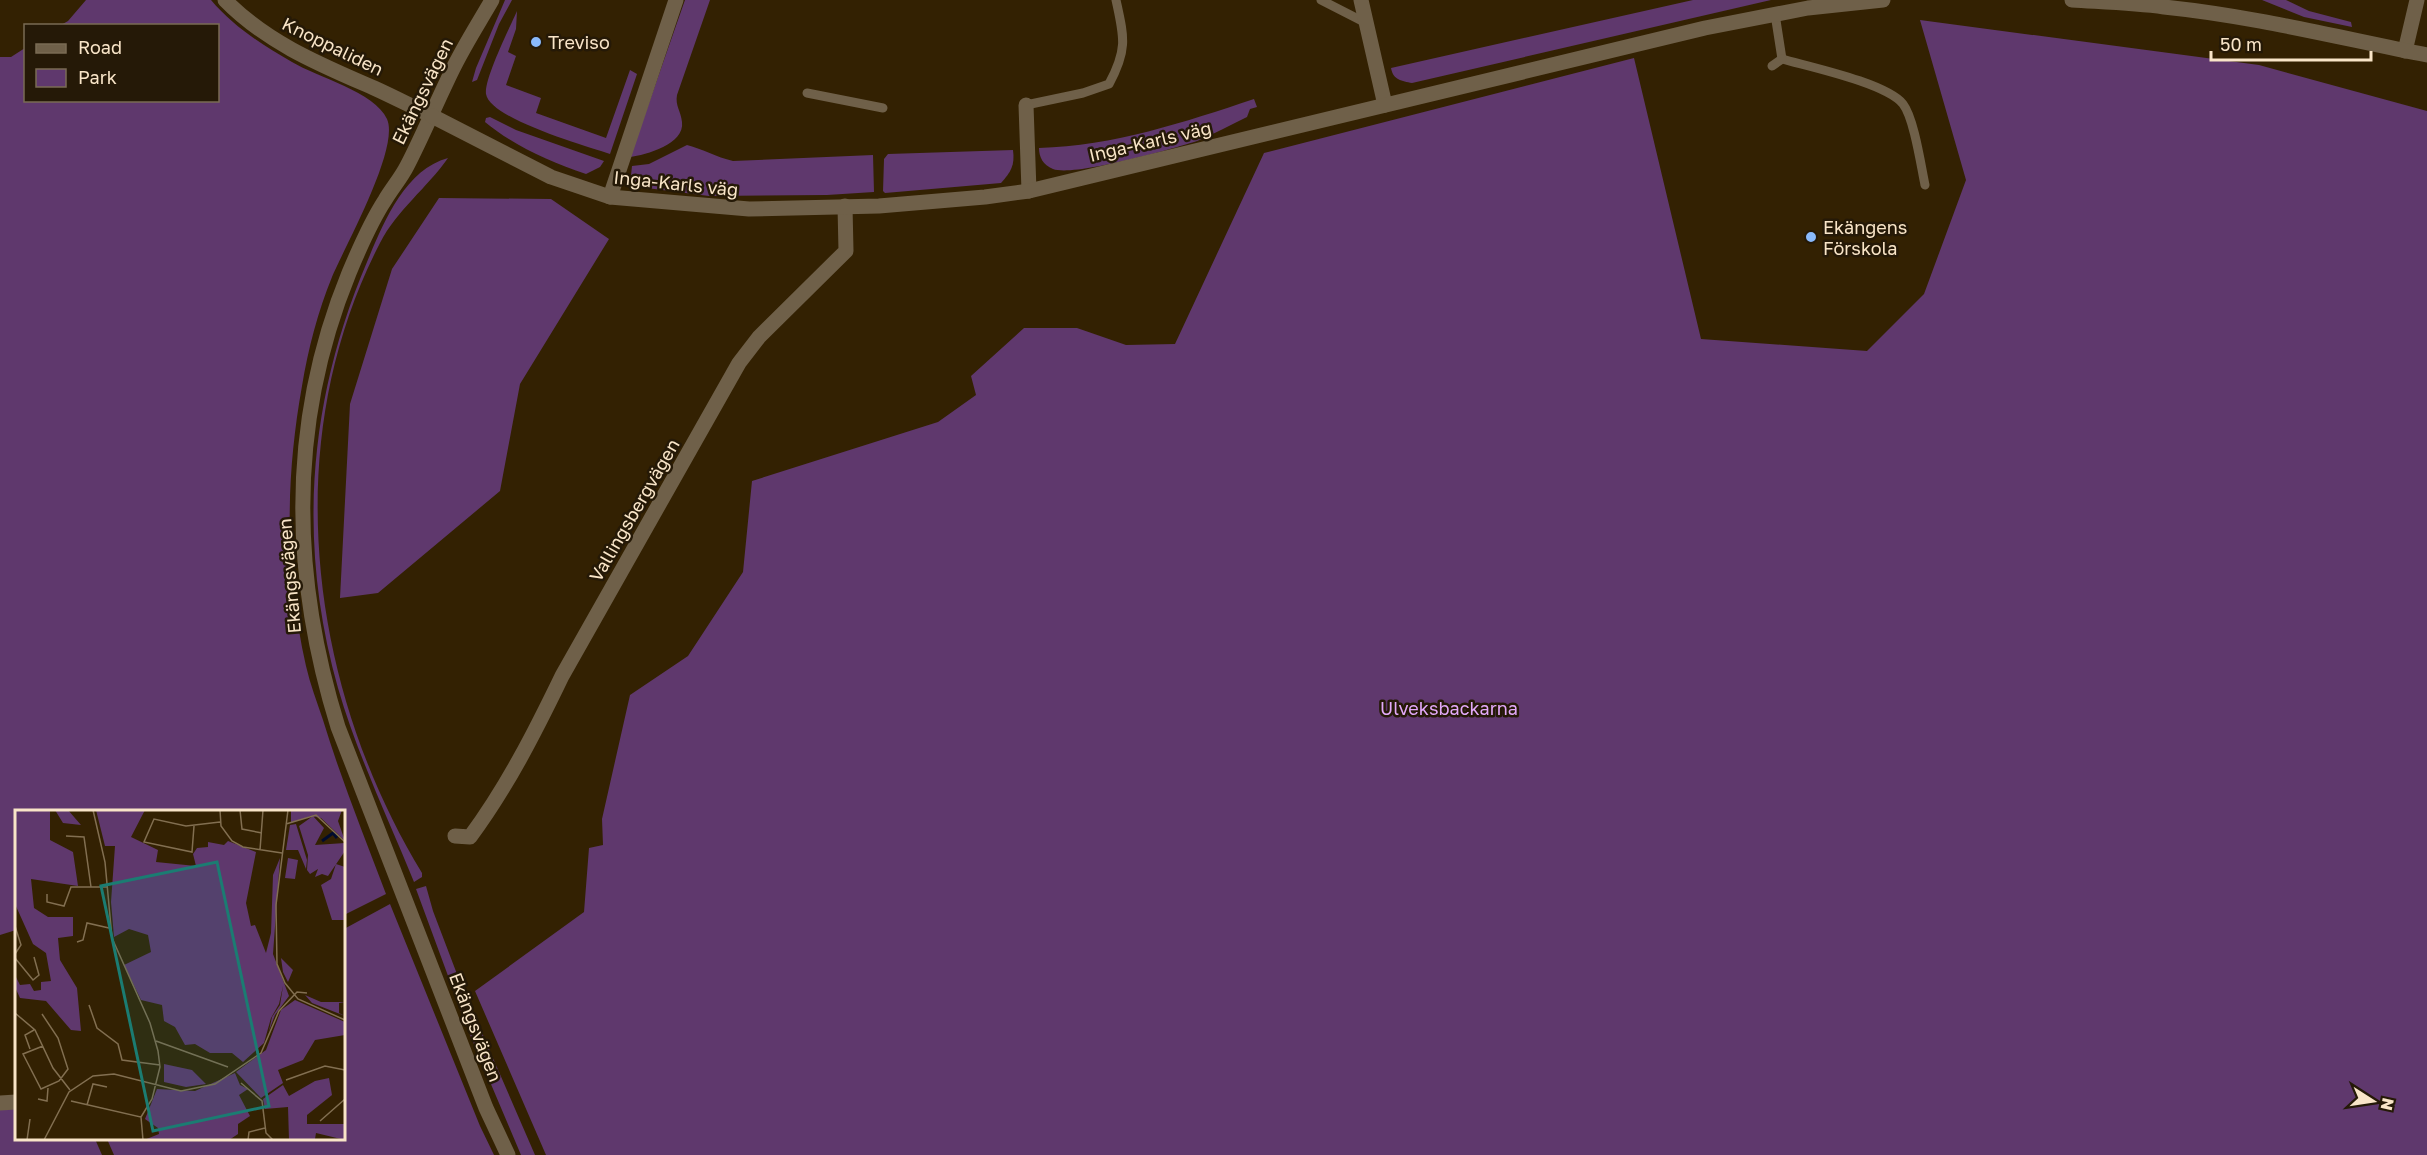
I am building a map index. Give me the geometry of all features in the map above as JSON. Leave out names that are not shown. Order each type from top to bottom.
[{"type":"street","name":"Knoppaliden","points":[[225,0],[266,35],[304,58],[432,116]]},
{"type":"street","name":"Ekängsvägen","points":[[492,0],[448,78],[405,169],[384,201],[366,236],[335,309],[322,350],[306,435],[303,523],[305,575],[315,640],[323,680],[338,727],[486,1108],[508,1155]]},
{"type":"street","points":[[610,197],[676,0]]},
{"type":"street","points":[[1361,0],[1385,105]]},
{"type":"street","name":"Inga-Karls väg","points":[[432,116],[551,177],[610,197],[749,209],[891,205],[1029,191],[1705,28],[1808,8],[1883,0]]},
{"type":"street","points":[[2072,0],[2164,7],[2216,14],[2427,55]]},
{"type":"street","points":[[2405,51],[2417,0]]},
{"type":"street","points":[[1026,105],[1029,191]]},
{"type":"street","name":"Vallingsbergvägen","points":[[455,836],[470,837],[492,807],[543,716],[562,675],[740,363],[759,337],[846,251],[845,206]]},
{"type":"street","points":[[0,1103],[15,1102]]},
{"type":"lane","points":[[1026,105],[1083,93],[1109,84],[1119,66],[1124,41],[1116,0]]},
{"type":"lane","points":[[1321,0],[1366,24]]},
{"type":"lane","points":[[1775,14],[1782,59]]},
{"type":"lane","points":[[1772,66],[1782,59]]},
{"type":"lane","points":[[1782,59],[1895,96],[1905,106],[1920,157],[1925,185]]},
{"type":"lane","points":[[807,93],[884,108]]},
{"type":"green space","points":[[86,0],[211,0],[238,27],[259,42],[303,68],[358,93],[380,109],[387,119],[389,133],[379,174],[332,277],[314,330],[296,421],[290,491],[294,596],[306,666],[337,764],[386,894],[345,914],[345,810],[15,810],[15,930],[0,935],[0,57],[11,57],[24,49],[24,102],[219,102],[219,24],[63,24]]},
{"type":"green space","points":[[505,0],[512,0],[499,24],[477,80],[472,82],[476,68]]},
{"type":"green space","points":[[685,0],[710,0],[677,95],[682,122],[681,130],[671,142],[663,147],[630,157]]},
{"type":"green space","points":[[1693,0],[1771,0],[1412,83],[1401,81],[1391,68]]},
{"type":"green space","points":[[2262,0],[2286,0],[2309,11],[2351,22],[2352,27],[2304,17]]},
{"type":"green space","points":[[517,11],[516,29],[508,52],[516,56],[506,85],[541,98],[536,113],[606,138],[630,70],[637,74],[610,154],[521,122],[491,103],[486,94],[486,87]]},
{"type":"green space","name":"Ulveksbackarna","points":[[1920,20],[2259,65],[2427,111],[2427,1155],[546,1155],[475,991],[584,912],[589,848],[603,845],[602,819],[630,695],[688,656],[743,572],[752,481],[938,422],[976,395],[971,376],[1024,328],[1077,328],[1126,345],[1175,344],[1264,153],[1634,58],[1701,339],[1867,351],[1924,294],[1966,180]]},
{"type":"green space","points":[[1254,99],[1257,107],[1250,109],[1247,117],[1197,141],[1146,155],[1101,166],[1064,170],[1053,169],[1044,163],[1040,155],[1039,148],[1121,138]]},
{"type":"green space","points":[[490,117],[516,130],[604,161],[600,167],[586,174],[559,164],[520,146],[496,131],[485,122],[486,118]]},
{"type":"green space","points":[[687,145],[733,161],[873,155],[874,192],[827,195],[709,196],[639,187],[631,175],[632,166],[649,164]]},
{"type":"green space","points":[[1013,150],[1012,168],[1001,183],[885,193],[883,191],[884,159],[888,154]]},
{"type":"green space","points":[[448,158],[387,231],[348,320],[327,399],[318,481],[320,563],[332,644],[353,724],[384,801],[422,873],[422,877],[414,882],[364,762],[338,688],[325,634],[317,580],[314,526],[315,472],[321,419],[332,366],[347,314],[373,247],[388,216],[407,186],[433,164]]},
{"type":"green space","points":[[439,198],[551,199],[609,239],[520,384],[500,491],[378,593],[340,598],[350,404],[392,269]]},
{"type":"green space","points":[[426,886],[460,982],[535,1155],[521,1155],[468,1030],[416,889]]},
{"type":"green space","points":[[390,904],[480,1126],[494,1155],[114,1155],[107,1140],[345,1140],[345,928]]},
{"type":"green space","points":[[15,1107],[15,1140],[95,1140],[102,1155],[0,1155],[0,1108]]},
{"type":"place","name":"Treviso","points":[[536,42]]},
{"type":"place","name":"Ekängens Förskola","points":[[1811,237]]}]
